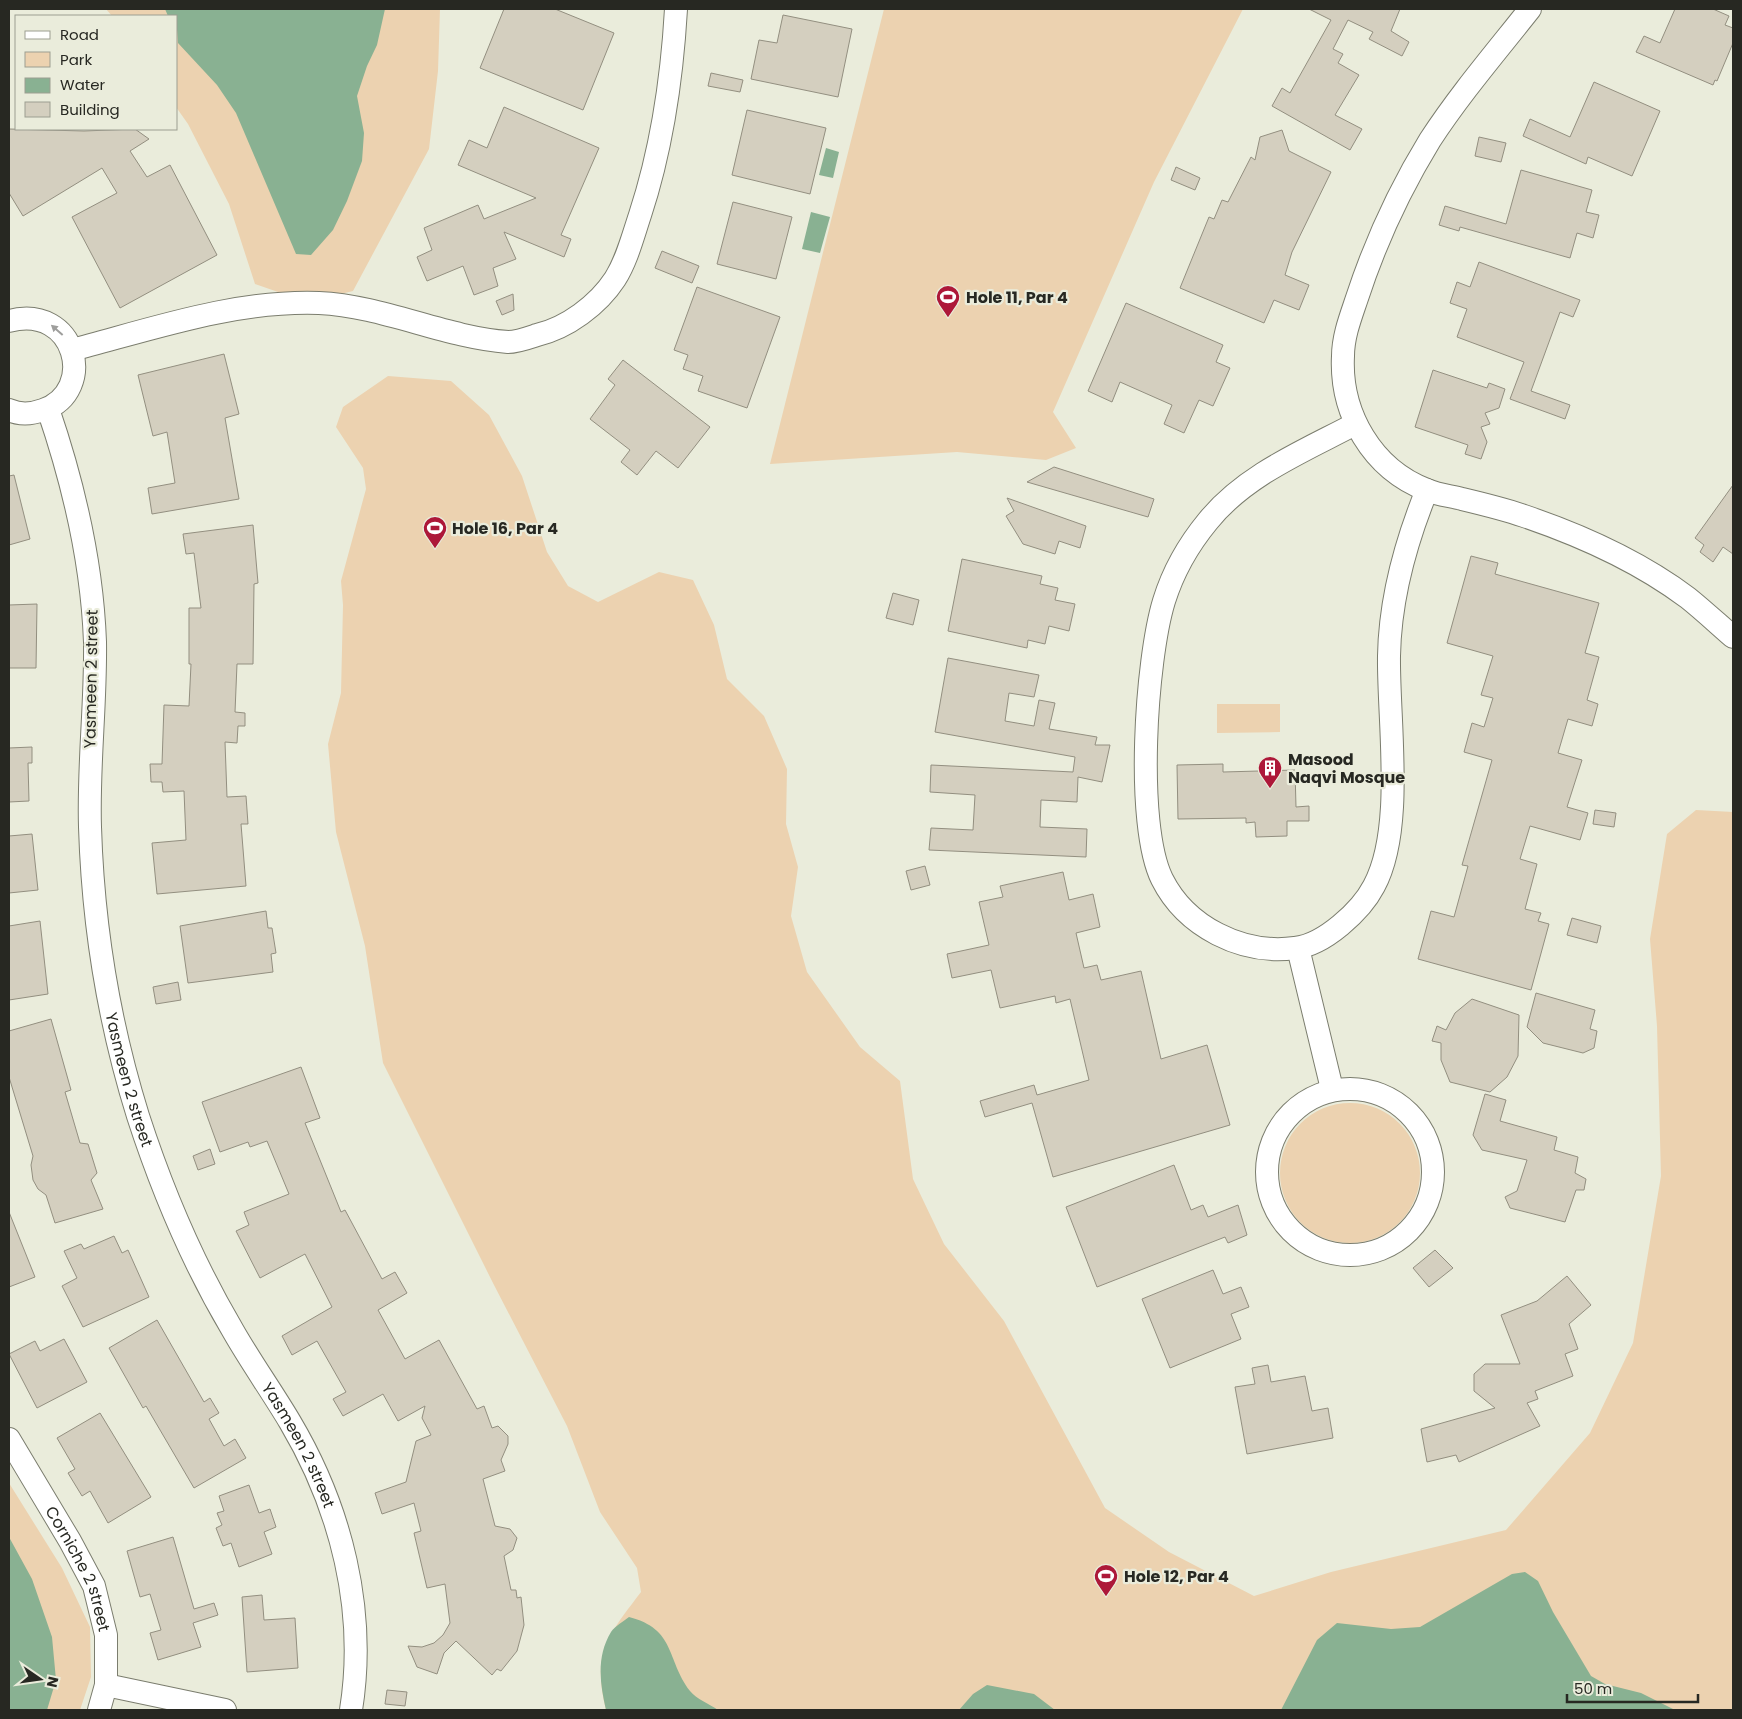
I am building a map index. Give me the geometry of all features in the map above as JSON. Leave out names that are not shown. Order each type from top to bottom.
[{"type":"street","points":[[72,350],[225,311],[288,303],[352,306],[392,314],[470,336],[510,342],[552,332],[587,310],[614,279],[632,242],[648,191],[660,139],[669,86],[676,9]]},
{"type":"street","points":[[1530,9],[1468,86],[1430,141],[1397,200],[1369,262],[1348,325],[1342,355],[1345,392],[1355,424],[1373,452],[1396,474],[1427,490],[1524,516],[1580,538],[1635,565],[1686,597],[1733,637]]},
{"type":"street","points":[[9,321],[34,318],[57,328],[66,338],[72,350],[74,364],[73,377],[67,390],[59,401],[48,409],[24,414],[9,410]]},
{"type":"street","name":"Yasmeen 2 street","points":[[48,409],[67,466],[81,524],[91,584],[95,644],[90,765],[93,886],[100,946],[122,1060],[151,1153],[179,1225],[231,1328],[291,1423],[318,1475],[339,1530],[352,1588],[356,1647],[352,1710]]},
{"type":"street","points":[[1355,424],[1281,463],[1242,488],[1209,520],[1179,566],[1164,600],[1154,645],[1147,734],[1147,791],[1152,838],[1162,878],[1186,912],[1218,936],[1257,949],[1298,948],[1328,934],[1354,913],[1374,887],[1386,856],[1391,822],[1389,656],[1392,613],[1404,554],[1427,490]]},
{"type":"street","points":[[1298,948],[1332,1090]]},
{"type":"street","points":[[1359,1088],[1386,1096],[1409,1112],[1424,1134],[1433,1161],[1432,1188],[1422,1214],[1404,1236],[1381,1250],[1354,1256],[1326,1253],[1301,1241],[1282,1221],[1270,1197],[1266,1169],[1271,1142],[1285,1118],[1306,1100],[1332,1090],[1359,1088]]},
{"type":"street","name":"Corniche 2 street","points":[[9,1439],[70,1541],[94,1586],[106,1635],[106,1685],[99,1710]]},
{"type":"street","points":[[106,1685],[225,1710]]},
{"type":"green space","points":[[106,9],[440,9],[438,71],[429,149],[353,291],[307,302],[255,284],[229,204],[188,124],[178,110],[178,15],[111,15]]},
{"type":"green space","points":[[884,9],[1243,9],[1154,182],[1053,412],[1076,448],[1046,460],[957,452],[770,464]]},
{"type":"green space","points":[[388,376],[451,381],[489,415],[522,476],[547,552],[568,586],[598,602],[659,572],[693,580],[714,625],[727,679],[764,716],[787,769],[786,824],[798,867],[791,916],[807,972],[860,1047],[900,1081],[913,1179],[944,1244],[1004,1321],[1105,1508],[1169,1552],[1254,1596],[1331,1572],[1506,1530],[1590,1433],[1633,1343],[1661,1176],[1657,1026],[1650,939],[1667,834],[1696,810],[1733,812],[1733,1710],[606,1710],[602,1690],[602,1659],[611,1634],[641,1592],[637,1568],[600,1512],[567,1426],[383,1063],[365,946],[336,832],[328,744],[341,693],[343,605],[341,581],[366,489],[363,468],[336,427],[343,407]]},
{"type":"green space","points":[[1217,704],[1280,704],[1280,732],[1217,733]]},
{"type":"green space","points":[[1350,1103],[1377,1109],[1389,1115],[1399,1124],[1408,1134],[1414,1146],[1420,1173],[1414,1200],[1408,1212],[1399,1222],[1389,1231],[1377,1237],[1350,1243],[1323,1237],[1311,1231],[1301,1222],[1292,1212],[1286,1200],[1280,1173],[1286,1146],[1292,1134],[1301,1124],[1311,1115],[1323,1109]]},
{"type":"green space","points":[[9,1483],[62,1568],[90,1627],[91,1677],[80,1710],[9,1710]]},
{"type":"water","points":[[165,9],[385,9],[377,45],[367,66],[357,96],[364,133],[362,161],[347,201],[333,230],[311,255],[296,254],[236,113],[217,85],[178,43],[178,15],[168,15]]},
{"type":"water","points":[[826,148],[839,152],[833,178],[819,175]]},
{"type":"water","points":[[811,212],[830,217],[820,253],[802,249]]},
{"type":"water","points":[[9,1537],[32,1579],[52,1637],[56,1680],[47,1710],[9,1710]]},
{"type":"water","points":[[1525,1572],[1538,1581],[1553,1612],[1591,1676],[1605,1684],[1641,1693],[1675,1710],[1281,1710],[1317,1640],[1337,1623],[1391,1629],[1420,1627],[1512,1574]]},
{"type":"water","points":[[629,1617],[644,1622],[663,1637],[682,1679],[690,1691],[718,1710],[606,1710],[601,1680],[603,1651],[611,1632]]},
{"type":"water","points":[[987,1685],[1034,1694],[1055,1710],[959,1710],[973,1694]]},
{"type":"building","points":[[504,9],[555,9],[614,33],[583,110],[480,68]]},
{"type":"building","points":[[1309,9],[1400,9],[1391,31],[1409,42],[1402,56],[1369,39],[1373,32],[1348,20],[1333,49],[1343,54],[1338,63],[1359,75],[1335,115],[1362,129],[1350,150],[1272,106],[1282,88],[1290,93],[1331,20]]},
{"type":"building","points":[[1675,9],[1713,9],[1729,16],[1725,25],[1733,28],[1733,43],[1717,81],[1715,80],[1713,85],[1636,52],[1644,36],[1660,43]]},
{"type":"building","points":[[783,15],[852,29],[838,97],[751,79],[759,40],[777,43]]},
{"type":"building","points":[[711,73],[743,80],[740,92],[708,86]]},
{"type":"building","points":[[1594,82],[1660,111],[1632,176],[1588,157],[1586,164],[1523,136],[1530,119],[1570,137]]},
{"type":"building","points":[[504,107],[599,148],[561,235],[571,239],[564,257],[504,232],[516,259],[493,268],[498,286],[474,295],[463,266],[427,281],[417,257],[432,250],[424,228],[478,205],[484,219],[536,198],[458,165],[469,140],[487,148]]},
{"type":"building","points":[[747,110],[826,128],[810,194],[732,175]]},
{"type":"building","points":[[9,129],[136,130],[149,139],[130,151],[147,177],[170,165],[217,255],[120,308],[72,217],[117,193],[102,168],[23,216],[9,193]]},
{"type":"building","points":[[1282,130],[1289,151],[1331,172],[1292,252],[1285,275],[1309,285],[1299,310],[1274,300],[1264,323],[1180,288],[1209,217],[1214,219],[1222,200],[1228,202],[1251,157],[1255,160],[1260,137]]},
{"type":"building","points":[[1479,137],[1506,143],[1501,162],[1475,156]]},
{"type":"building","points":[[1176,167],[1200,178],[1195,190],[1171,180]]},
{"type":"building","points":[[1521,170],[1592,190],[1586,212],[1599,215],[1593,238],[1577,233],[1570,258],[1460,227],[1459,231],[1439,225],[1445,206],[1506,224]]},
{"type":"building","points":[[733,202],[792,217],[776,279],[717,264]]},
{"type":"building","points":[[662,251],[699,266],[692,283],[655,268]]},
{"type":"building","points":[[1479,262],[1580,300],[1573,317],[1560,312],[1531,391],[1570,405],[1565,419],[1510,399],[1524,362],[1457,337],[1467,309],[1450,303],[1457,282],[1470,287]]},
{"type":"building","points":[[697,287],[780,317],[747,408],[698,391],[703,376],[683,369],[688,355],[674,350]]},
{"type":"building","points":[[513,294],[514,310],[502,315],[496,301]]},
{"type":"building","points":[[1126,303],[1223,345],[1216,362],[1230,368],[1213,406],[1199,400],[1184,433],[1164,424],[1172,405],[1120,382],[1112,402],[1088,391]]},
{"type":"building","points":[[224,354],[239,414],[225,418],[239,499],[152,514],[148,488],[175,483],[167,432],[153,436],[138,375]]},
{"type":"building","points":[[623,360],[710,427],[678,468],[656,451],[637,475],[621,462],[630,450],[590,419],[615,385],[608,379]]},
{"type":"building","points":[[1433,370],[1487,388],[1489,383],[1505,389],[1499,408],[1485,413],[1490,424],[1481,427],[1487,442],[1481,459],[1465,454],[1468,445],[1415,427]]},
{"type":"building","points":[[1054,467],[1154,499],[1148,517],[1027,482]]},
{"type":"building","points":[[14,475],[30,539],[9,545],[9,476]]},
{"type":"building","points":[[1733,485],[1733,554],[1723,547],[1713,562],[1700,552],[1704,545],[1695,538]]},
{"type":"building","points":[[1007,498],[1086,526],[1080,548],[1059,541],[1055,554],[1023,544],[1006,516],[1014,511]]},
{"type":"building","points":[[253,525],[258,583],[254,584],[253,664],[237,664],[235,712],[245,713],[245,726],[238,726],[237,743],[225,742],[227,797],[246,796],[248,824],[241,824],[246,886],[157,894],[152,843],[186,840],[184,791],[163,792],[162,782],[151,782],[150,764],[162,764],[164,705],[189,706],[191,664],[189,664],[189,608],[201,608],[194,553],[186,554],[183,534]]},
{"type":"building","points":[[1471,556],[1498,563],[1495,574],[1599,603],[1585,653],[1599,657],[1587,700],[1598,704],[1592,726],[1568,719],[1558,753],[1582,760],[1567,807],[1588,813],[1580,840],[1530,826],[1520,859],[1537,864],[1525,909],[1541,913],[1538,921],[1549,924],[1531,990],[1418,959],[1431,911],[1454,917],[1468,866],[1462,865],[1492,760],[1464,752],[1472,723],[1484,727],[1493,698],[1481,695],[1493,656],[1447,643]]},
{"type":"building","points":[[962,559],[1042,576],[1040,584],[1058,588],[1055,600],[1075,604],[1069,631],[1049,626],[1045,644],[1028,640],[1027,648],[948,631]]},
{"type":"building","points":[[893,593],[919,600],[913,625],[886,618]]},
{"type":"building","points":[[37,604],[36,668],[9,668],[9,605]]},
{"type":"building","points":[[948,658],[1039,675],[1034,697],[1009,693],[1005,721],[1034,726],[1039,700],[1055,703],[1049,729],[1097,737],[1095,745],[1110,745],[1102,782],[1078,777],[1077,802],[1041,800],[1040,827],[1087,829],[1086,857],[929,850],[931,828],[973,830],[975,795],[930,792],[931,765],[1073,772],[1075,757],[935,732]]},
{"type":"building","points":[[32,747],[32,763],[28,763],[29,801],[9,802],[9,748]]},
{"type":"building","points":[[1223,764],[1223,772],[1295,770],[1296,807],[1309,806],[1309,821],[1287,821],[1287,836],[1256,837],[1255,822],[1246,823],[1246,818],[1178,819],[1177,765]]},
{"type":"building","points":[[1595,810],[1616,813],[1614,827],[1593,824]]},
{"type":"building","points":[[32,834],[38,890],[9,893],[9,836]]},
{"type":"building","points":[[925,866],[930,885],[911,890],[906,871]]},
{"type":"building","points":[[1063,872],[1069,900],[1093,894],[1100,927],[1076,933],[1084,968],[1097,965],[1101,980],[1141,971],[1161,1059],[1207,1045],[1230,1125],[1053,1177],[1032,1103],[985,1117],[980,1101],[1034,1085],[1037,1095],[1089,1080],[1070,999],[1056,1003],[1055,996],[1000,1008],[991,970],[952,978],[947,954],[989,945],[979,902],[1003,897],[1000,886]]},
{"type":"building","points":[[266,911],[268,928],[272,928],[276,953],[271,954],[273,972],[188,983],[180,926]]},
{"type":"building","points":[[1572,918],[1601,926],[1597,943],[1567,935]]},
{"type":"building","points":[[40,921],[48,994],[9,1000],[9,926]]},
{"type":"building","points":[[178,982],[181,1000],[156,1004],[153,987]]},
{"type":"building","points":[[1536,993],[1595,1010],[1590,1029],[1597,1031],[1594,1048],[1583,1053],[1543,1043],[1527,1027]]},
{"type":"building","points":[[1472,999],[1519,1015],[1518,1056],[1507,1077],[1490,1092],[1450,1082],[1441,1060],[1441,1043],[1432,1041],[1437,1026],[1446,1030],[1455,1013]]},
{"type":"building","points":[[51,1019],[71,1090],[65,1092],[80,1143],[88,1144],[97,1173],[91,1180],[103,1209],[55,1223],[46,1195],[38,1189],[33,1180],[31,1165],[33,1156],[9,1077],[9,1031]]},
{"type":"building","points":[[301,1067],[320,1118],[305,1123],[341,1212],[345,1210],[382,1279],[395,1272],[407,1293],[378,1310],[405,1359],[439,1340],[477,1409],[484,1406],[492,1428],[498,1426],[508,1436],[508,1444],[501,1460],[505,1471],[483,1479],[495,1526],[510,1529],[517,1538],[513,1550],[504,1556],[511,1590],[516,1590],[517,1598],[521,1597],[524,1625],[517,1651],[501,1671],[497,1669],[492,1675],[456,1641],[444,1653],[437,1674],[417,1667],[408,1646],[422,1647],[434,1643],[443,1635],[450,1623],[445,1584],[427,1588],[414,1533],[421,1531],[414,1503],[382,1514],[375,1493],[406,1482],[416,1441],[431,1435],[422,1418],[425,1406],[398,1421],[383,1394],[343,1416],[333,1399],[346,1392],[317,1341],[292,1355],[282,1336],[332,1307],[305,1254],[260,1278],[236,1231],[249,1225],[244,1212],[289,1194],[267,1141],[250,1147],[248,1142],[220,1152],[202,1102]]},
{"type":"building","points":[[1485,1094],[1506,1100],[1500,1121],[1557,1137],[1554,1150],[1578,1157],[1575,1173],[1586,1179],[1584,1190],[1576,1190],[1565,1222],[1510,1208],[1505,1197],[1517,1191],[1527,1160],[1482,1150],[1473,1135]]},
{"type":"building","points":[[210,1149],[215,1164],[198,1170],[193,1156]]},
{"type":"building","points":[[1174,1165],[1191,1210],[1203,1205],[1208,1217],[1238,1205],[1247,1235],[1228,1243],[1225,1237],[1097,1287],[1066,1207]]},
{"type":"building","points":[[9,1212],[35,1277],[9,1287]]},
{"type":"building","points":[[114,1236],[122,1253],[128,1250],[149,1297],[83,1327],[62,1286],[77,1278],[64,1251],[81,1244],[84,1249]]},
{"type":"building","points":[[1435,1250],[1453,1268],[1429,1287],[1413,1268]]},
{"type":"building","points":[[1213,1270],[1223,1294],[1241,1287],[1249,1307],[1231,1314],[1241,1339],[1170,1368],[1142,1299]]},
{"type":"building","points":[[1567,1276],[1591,1305],[1569,1324],[1578,1349],[1565,1354],[1573,1376],[1535,1391],[1538,1399],[1527,1403],[1540,1426],[1459,1462],[1456,1455],[1427,1462],[1421,1429],[1495,1408],[1474,1391],[1474,1374],[1485,1364],[1520,1364],[1501,1315],[1537,1301]]},
{"type":"building","points":[[157,1320],[204,1402],[210,1398],[219,1413],[209,1419],[224,1446],[235,1439],[246,1458],[194,1488],[146,1406],[143,1408],[109,1348]]},
{"type":"building","points":[[64,1339],[87,1382],[37,1408],[9,1354],[35,1341],[40,1351]]},
{"type":"building","points":[[1268,1365],[1271,1382],[1305,1376],[1312,1411],[1328,1408],[1333,1438],[1247,1454],[1235,1387],[1255,1384],[1252,1368]]},
{"type":"building","points":[[100,1413],[151,1497],[108,1523],[90,1491],[82,1496],[68,1473],[75,1469],[57,1438]]},
{"type":"building","points":[[249,1485],[259,1513],[270,1509],[276,1527],[264,1532],[272,1554],[239,1567],[231,1543],[223,1546],[216,1528],[222,1525],[217,1513],[224,1511],[219,1496]]},
{"type":"building","points":[[173,1537],[194,1609],[214,1603],[218,1615],[193,1623],[201,1647],[158,1660],[150,1633],[161,1630],[150,1594],[140,1597],[127,1551]]},
{"type":"building","points":[[262,1595],[264,1620],[295,1618],[298,1668],[247,1672],[242,1597]]},
{"type":"building","points":[[387,1690],[407,1692],[405,1706],[385,1704]]},
{"type":"place","name":"Hole 11, Par 4","points":[[948,318]]},
{"type":"place","name":"Hole 16, Par 4","points":[[435,549]]},
{"type":"place","name":"Masood Naqvi Mosque","points":[[1270,789]]},
{"type":"place","name":"Hole 12, Par 4","points":[[1106,1597]]}]
